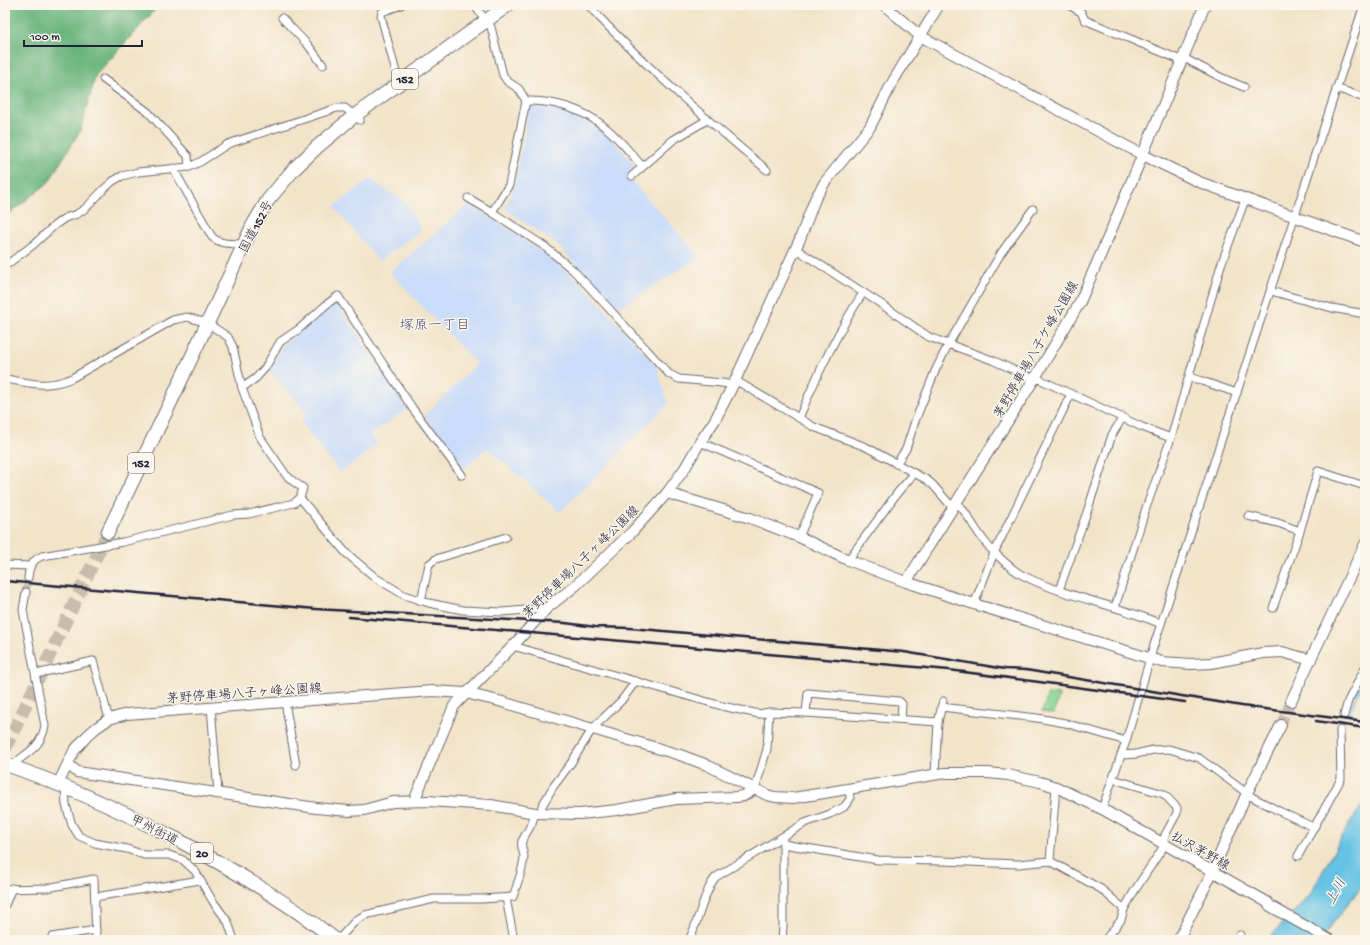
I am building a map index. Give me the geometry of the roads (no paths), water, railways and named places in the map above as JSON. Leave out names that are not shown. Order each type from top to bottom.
[{"type":"highway","name":"国道152号","points":[[108,532],[175,393],[253,225],[268,200],[294,168],[317,147],[357,118],[437,55],[508,5]]},
{"type":"highway","name":"甲州街道","points":[[8,765],[61,786],[147,824],[228,867],[281,900],[334,939]]},
{"type":"street","points":[[400,83],[382,12],[402,5]]},
{"type":"street","points":[[474,5],[491,27],[503,75],[507,81],[519,89],[526,101],[508,185],[492,212]]},
{"type":"street","points":[[588,5],[608,26],[707,120],[767,170]]},
{"type":"street","points":[[884,5],[920,36],[1143,155],[1199,182],[1245,200],[1295,216],[1365,242]]},
{"type":"street","name":"茅野停車場八子ヶ峰公園線","points":[[466,693],[513,646],[547,608],[575,586],[632,532],[667,493],[685,468],[715,420],[734,383],[796,249],[815,199],[825,182],[870,127],[892,83],[939,5]]},
{"type":"street","points":[[1069,5],[1081,12],[1085,20],[1183,59],[1244,87]]},
{"type":"street","name":"茅野停車場八子ケ峰公園線","points":[[906,582],[1079,304],[1205,5]]},
{"type":"street","points":[[1102,809],[1126,741],[1151,658],[1364,5]]},
{"type":"street","points":[[282,18],[308,45],[323,64]]},
{"type":"street","points":[[103,79],[148,112],[188,156],[189,167]]},
{"type":"street","points":[[1336,88],[1365,98]]},
{"type":"street","points":[[526,101],[563,105],[598,122],[608,129],[642,166]]},
{"type":"street","points":[[5,266],[33,245],[55,225],[65,218],[77,214],[86,208],[113,181],[122,176],[138,172],[189,167],[200,162],[228,144],[337,108],[345,108],[357,118]]},
{"type":"street","points":[[632,176],[673,140],[707,120]]},
{"type":"street","points":[[173,168],[212,237],[222,244],[232,243],[244,245]]},
{"type":"street","points":[[468,198],[544,246],[573,270],[669,374],[679,379],[734,383],[814,427],[866,447],[927,480],[955,505],[962,507],[983,540],[994,553],[1025,577],[1059,590],[1116,607],[1162,624]]},
{"type":"street","points":[[1116,607],[1146,508],[1171,438],[1190,377],[1221,265],[1245,200]]},
{"type":"street","points":[[896,464],[906,448],[936,369],[948,345],[1001,253],[1033,209]]},
{"type":"street","points":[[796,249],[929,337],[1041,380],[1142,427],[1171,438]]},
{"type":"street","points":[[1271,291],[1332,308],[1365,314]]},
{"type":"street","points":[[799,418],[818,372],[850,313],[863,293]]},
{"type":"street","points":[[242,388],[256,378],[265,368],[280,342],[338,296],[413,409],[462,475]]},
{"type":"street","points":[[5,379],[49,385],[60,383],[72,378],[173,320],[187,317],[207,323],[228,337],[233,348],[242,388],[260,437],[286,475],[303,488],[300,498],[294,502],[249,514],[233,515],[124,542],[42,556],[37,558],[29,566],[28,578]]},
{"type":"street","points":[[1190,377],[1237,393]]},
{"type":"street","points":[[974,604],[994,553],[1071,394]]},
{"type":"street","points":[[1059,590],[1087,512],[1112,435],[1123,417]]},
{"type":"street","points":[[700,442],[818,493],[799,537]]},
{"type":"street","points":[[1273,608],[1300,531],[1318,471],[1365,486]]},
{"type":"street","points":[[848,560],[898,492],[914,474]]},
{"type":"street","points":[[667,493],[734,512],[799,537],[848,560],[906,582],[1162,662],[1191,664],[1211,663],[1263,653],[1282,652],[1311,660]]},
{"type":"street","points":[[300,498],[346,553],[376,578],[404,595],[463,610],[502,612],[547,608]]},
{"type":"street","points":[[1248,516],[1278,523],[1300,531]]},
{"type":"street","points":[[421,600],[428,564],[436,559],[506,537]]},
{"type":"street","points":[[1292,701],[1365,544]]},
{"type":"street","points":[[5,565],[29,566]]},
{"type":"street","points":[[8,765],[32,750],[40,741],[45,726],[23,610],[26,592]]},
{"type":"street","points":[[513,646],[722,706],[759,714],[769,712],[806,713],[938,722]]},
{"type":"street","points":[[36,674],[93,661],[109,720]]},
{"type":"street","points":[[1344,715],[1348,701],[1365,668]]},
{"type":"street","points":[[334,939],[356,920],[365,915],[376,912],[434,899],[513,897],[523,863],[524,854],[521,844],[532,823],[553,787],[572,763],[593,728],[621,701],[636,681]]},
{"type":"street","name":"茅野停車場八子ヶ峰公園線","points":[[61,786],[74,751],[87,736],[109,720],[127,714],[432,691],[466,693],[593,728],[707,765],[755,789],[775,797],[793,798],[849,789]]},
{"type":"street","points":[[414,801],[451,711],[466,693]]},
{"type":"street","points":[[806,713],[808,693],[898,701],[902,704],[901,720]]},
{"type":"street","points":[[285,702],[296,765]]},
{"type":"street","points":[[689,940],[695,929],[712,880],[783,840],[805,823],[844,807],[850,799],[849,789],[935,774],[938,722],[942,704],[1065,723],[1126,741]]},
{"type":"street","points":[[211,707],[218,792]]},
{"type":"street","points":[[68,764],[77,772],[218,792],[316,808],[350,811],[364,810],[393,802],[414,801],[491,805],[538,813],[580,814],[617,810],[676,799],[743,796],[755,789],[767,749],[769,712]]},
{"type":"street","points":[[1178,940],[1280,725]]},
{"type":"street","points":[[1298,856],[1340,779],[1340,730]]},
{"type":"street","points":[[1121,755],[1169,749],[1199,758],[1247,793],[1281,812],[1313,826]]},
{"type":"street","name":"払沢茅野線","points":[[935,774],[988,772],[1040,782],[1056,787],[1102,809],[1212,870],[1267,902],[1270,906],[1330,940]]},
{"type":"street","points":[[1105,940],[1121,920],[1124,909],[1162,849],[1165,835],[1177,813],[1177,808],[1164,794],[1113,779]]},
{"type":"street","points":[[61,786],[72,825],[79,836],[95,843],[144,855],[169,856],[183,860],[195,871],[212,900],[228,922],[234,940]]},
{"type":"street","points":[[1050,861],[1056,787]]},
{"type":"street","points":[[783,840],[878,860],[1018,864],[1050,861],[1101,889],[1124,909]]},
{"type":"street","points":[[782,940],[783,840]]},
{"type":"street","points":[[5,905],[9,888],[47,888],[94,879],[96,940]]},
{"type":"street","points":[[95,897],[200,880]]},
{"type":"street","points":[[506,898],[514,940]]},
{"type":"street","points":[[50,940],[52,937],[96,930]]},
{"type":"water","name":"上川","points":[[1365,802],[1365,878],[1358,891],[1320,940],[1267,940],[1309,896],[1350,822]]},
{"type":"waterway","points":[[1348,715],[1365,677]]},
{"type":"tunnel","points":[[5,749],[108,532]]},
{"type":"tunnel","points":[[26,592],[28,578]]},
{"type":"tunnel","points":[[1281,725],[1291,701]]},
{"type":"tunnel","points":[[1340,730],[1344,715]]},
{"type":"railway","points":[[5,581],[316,609],[565,623],[596,627],[630,628],[904,652],[1005,669],[1026,670],[1242,706],[1365,722]]},
{"type":"railway","points":[[349,617],[949,670],[1185,702]]},
{"type":"railway","points":[[1316,721],[1365,728]]},
{"type":"district","name":"塚原一丁目","points":[[435,324]]}]
